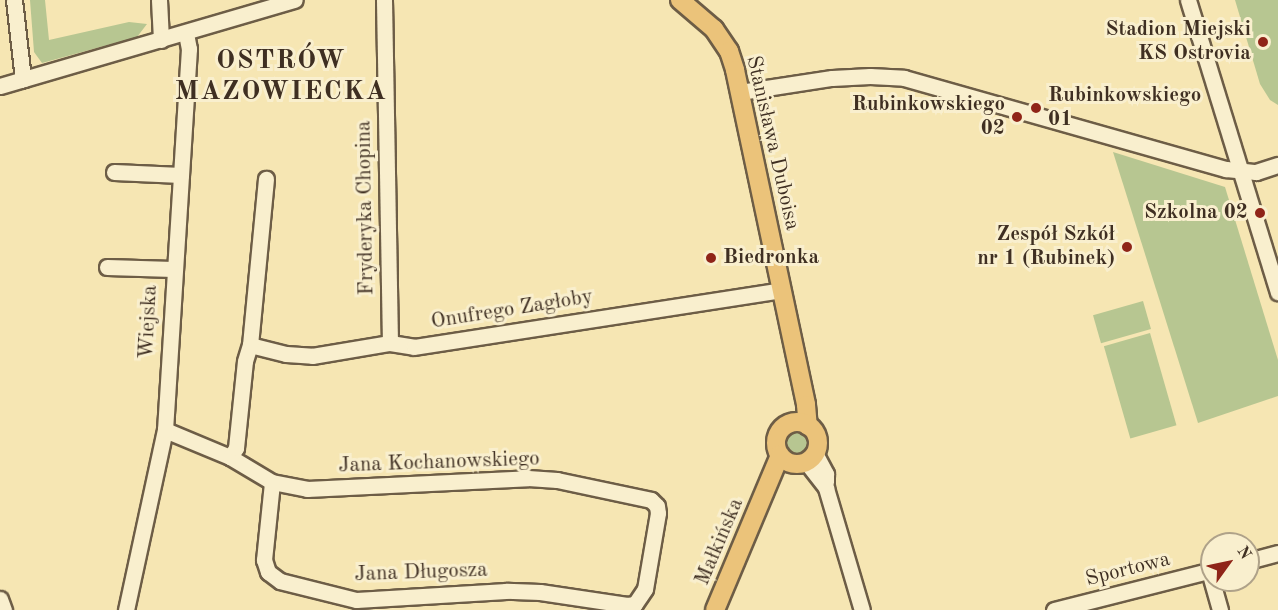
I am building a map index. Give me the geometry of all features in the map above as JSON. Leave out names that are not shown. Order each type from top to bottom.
[{"type":"main road","name":"Stanisława Duboisa","points":[[680,0],[714,29],[729,51],[740,92],[801,385],[801,424]]},
{"type":"main road","name":"Małkińska","points":[[715,610],[766,491],[798,458],[776,439],[780,431],[801,424]]},
{"type":"main road","points":[[798,458],[817,438],[801,424]]},
{"type":"street","points":[[14,0],[23,79]]},
{"type":"street","points":[[159,0],[161,40]]},
{"type":"street","points":[[0,86],[295,0]]},
{"type":"street","name":"Fryderyka Chopina","points":[[384,0],[390,343]]},
{"type":"street","points":[[1188,0],[1278,292]]},
{"type":"street","name":"Wiejska","points":[[126,610],[165,430],[173,269],[189,49],[186,33]]},
{"type":"street","points":[[740,92],[832,78],[870,76],[904,78],[1241,171],[1256,172],[1278,165]]},
{"type":"street","points":[[114,172],[181,175]]},
{"type":"street","points":[[230,457],[236,448],[245,361],[250,345],[266,179]]},
{"type":"street","points":[[107,267],[173,269]]},
{"type":"street","name":"Onufrego Zagłoby","points":[[250,345],[286,354],[312,356],[390,343],[414,347],[781,290]]},
{"type":"street","name":"Jana Kochanowskiego","points":[[165,430],[230,457],[272,482],[307,489],[528,478],[557,480],[651,500],[657,506],[658,513],[645,588],[635,604]]},
{"type":"street","points":[[798,458],[826,488],[862,610]]},
{"type":"street","name":"Jana Długosza","points":[[272,482],[264,560],[268,572],[280,581],[356,605],[497,591],[540,592],[627,605],[635,604]]},
{"type":"street","points":[[1260,558],[1278,553]]},
{"type":"street","name":"Sportowa","points":[[1054,610],[1200,573]]},
{"type":"street","points":[[1216,592],[1220,610]]},
{"type":"street","points":[[0,599],[4,610]]},
{"type":"green space","points":[[30,0],[45,0],[49,40],[129,22],[147,24],[137,37],[42,63],[34,52]]},
{"type":"green space","name":"Stadion Miejski KS Ostrovia","points":[[1235,0],[1278,0],[1278,105],[1270,100],[1260,84]]},
{"type":"green space","points":[[1113,152],[1225,187],[1278,360],[1278,396],[1198,423]]},
{"type":"green space","points":[[1143,301],[1151,329],[1101,343],[1093,315]]},
{"type":"green space","points":[[1150,333],[1176,425],[1130,439],[1104,346]]},
{"type":"green space","points":[[797,430],[807,433],[810,443],[807,453],[797,456],[787,453],[784,443],[787,433]]},
{"type":"place","name":"Stadion Miejski KS Ostrovia","points":[[1263,42]]},
{"type":"place","name":"Rubinkowskiego 01","points":[[1036,108]]},
{"type":"place","name":"Rubinkowskiego 02","points":[[1017,117]]},
{"type":"place","name":"Szkolna 02","points":[[1260,213]]},
{"type":"place","name":"Zespół Szkół nr 1 (Rubinek)","points":[[1127,247]]},
{"type":"place","name":"Biedronka","points":[[711,258]]},
{"type":"district","name":"OSTRÓW MAZOWIECKA","points":[[281,76]]}]
